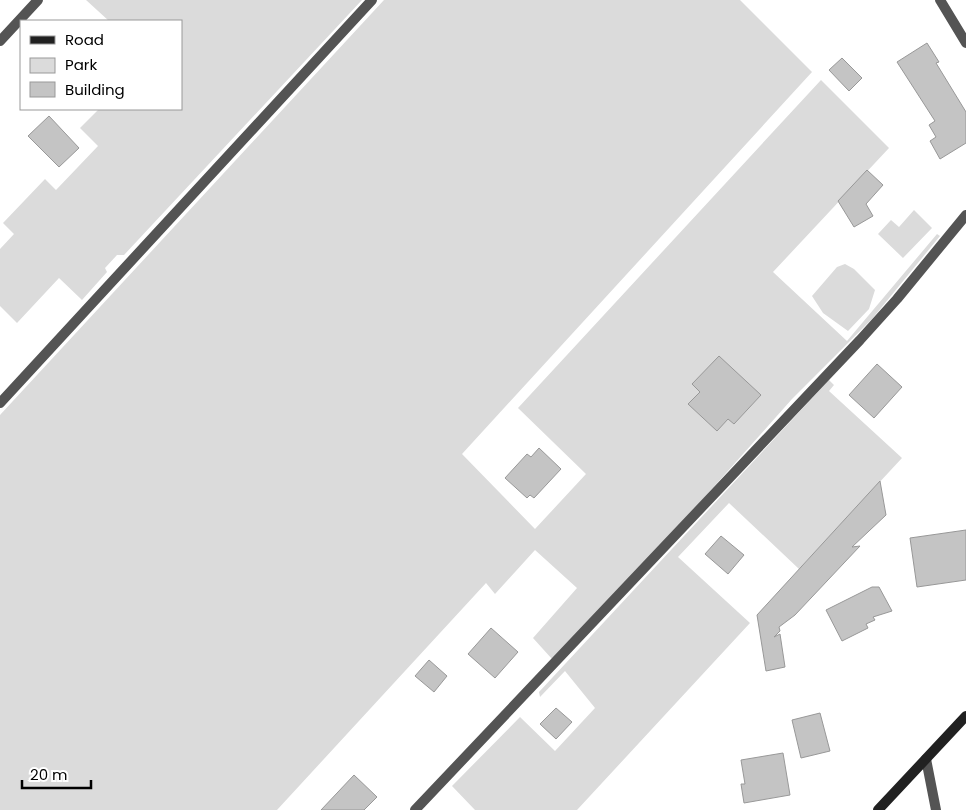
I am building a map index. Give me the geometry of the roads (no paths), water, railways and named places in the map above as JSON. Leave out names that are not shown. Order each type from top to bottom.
[{"type":"street","points":[[0,42],[38,0]]},
{"type":"street","points":[[0,402],[372,0]]},
{"type":"street","points":[[940,0],[966,44]]},
{"type":"street","points":[[414,810],[860,340],[897,299],[966,215]]},
{"type":"street","points":[[878,810],[966,716]]},
{"type":"street","points":[[926,759],[936,810]]}]
